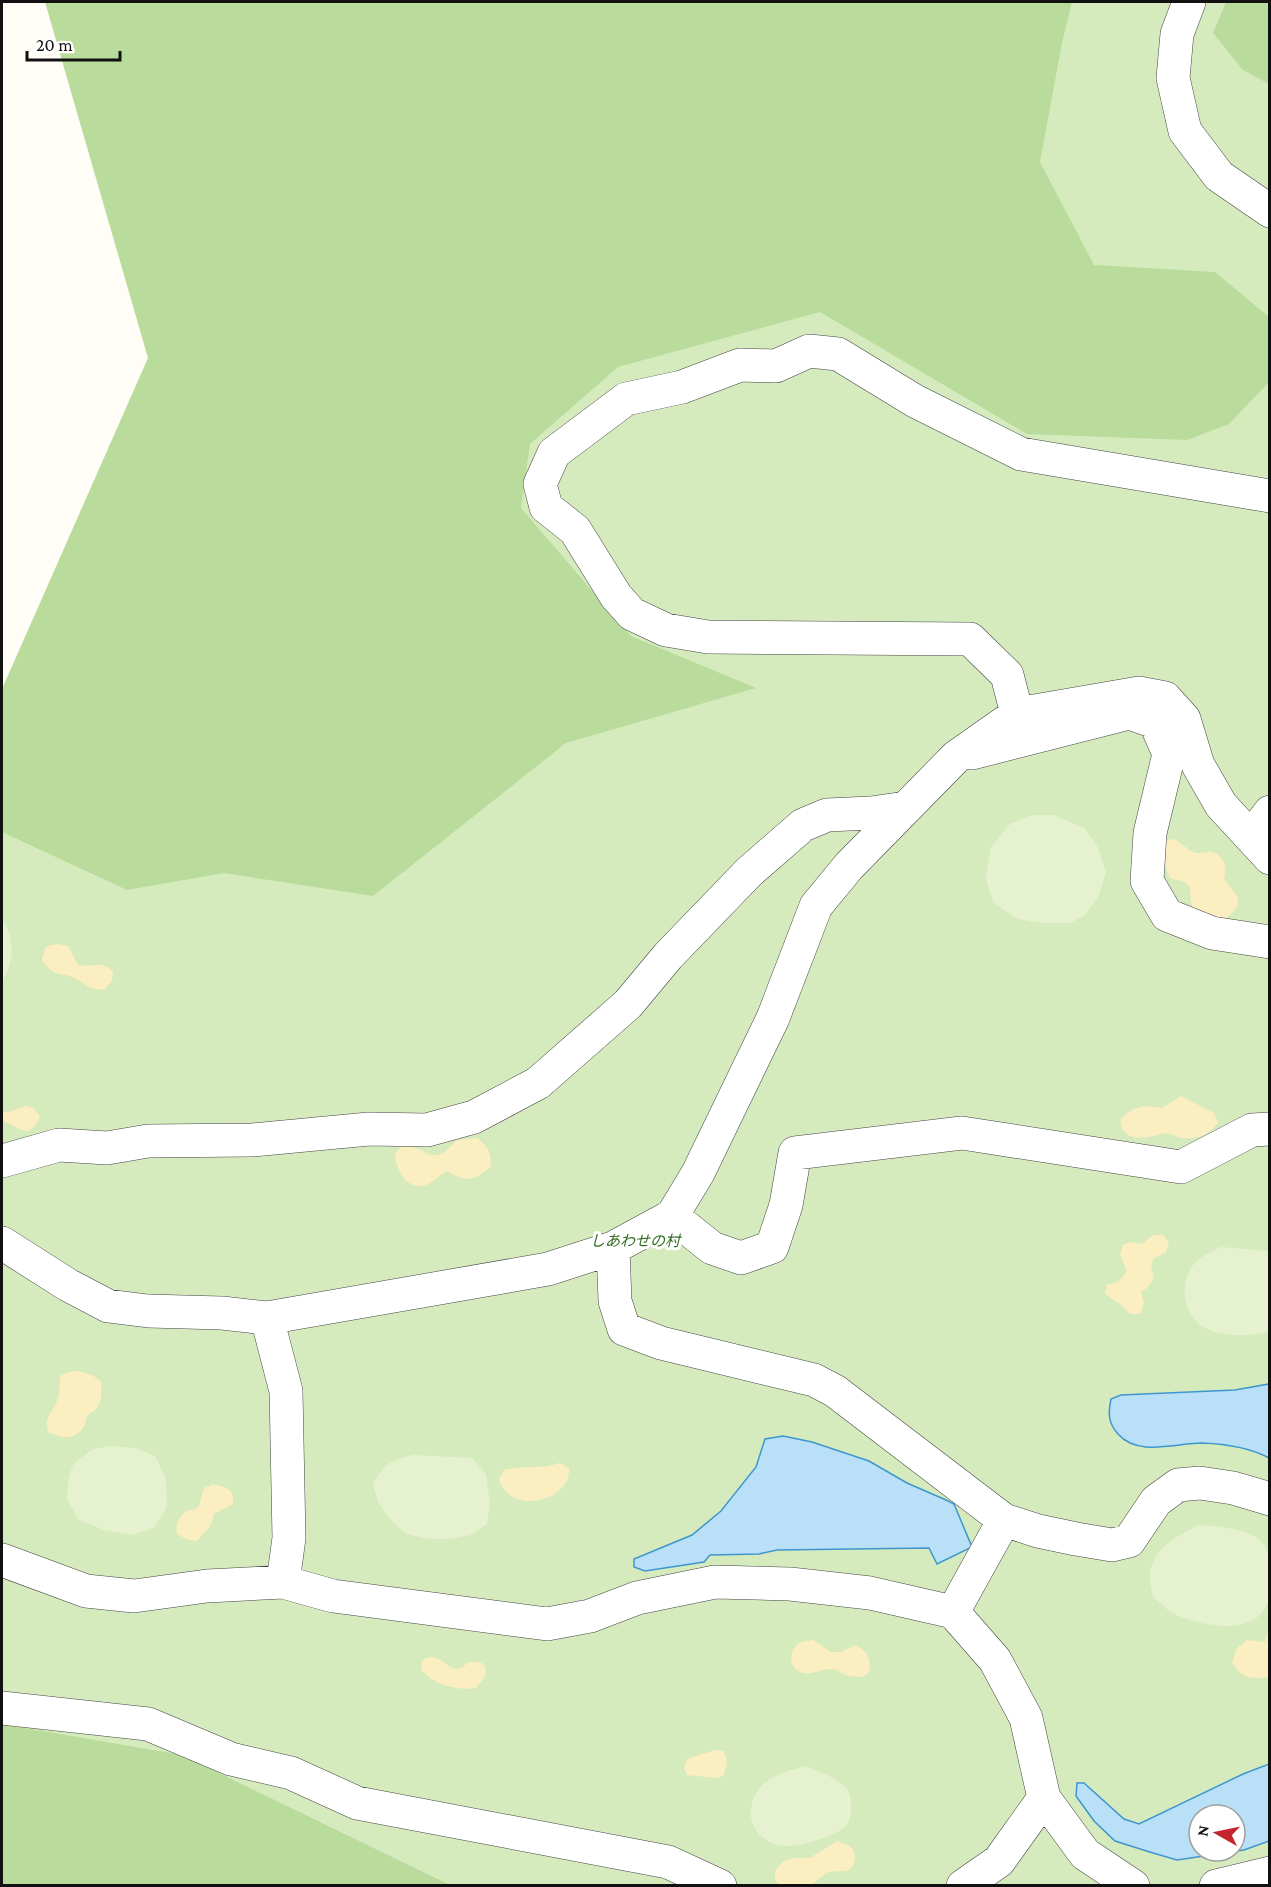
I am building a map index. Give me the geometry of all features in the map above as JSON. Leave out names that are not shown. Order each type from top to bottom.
[{"type":"street","points":[[1189,2],[1177,34],[1173,78],[1185,130],[1219,176],[1269,211]]},
{"type":"street","points":[[1017,714],[1007,675],[970,639],[708,637],[666,630],[632,614],[616,596],[575,530],[546,507],[540,484],[554,453],[626,399],[682,387],[740,365],[776,366],[809,351],[838,354],[915,401],[1021,454],[1269,496]]},
{"type":"street","points":[[2,1243],[68,1285],[108,1306],[148,1311],[222,1313],[267,1318],[548,1269],[614,1248],[672,1216],[698,1173],[773,1018],[816,906],[849,866],[956,757],[1017,714],[1139,693],[1165,698],[1184,719],[1198,765],[1221,805],[1263,836]]},
{"type":"street","points":[[956,757],[1130,713],[1155,723],[1169,754],[1150,833],[1147,881],[1167,915],[1212,933],[1269,942]]},
{"type":"street","points":[[2,1161],[59,1145],[107,1148],[148,1140],[252,1140],[369,1130],[427,1130],[474,1117],[538,1083],[628,1004],[668,956],[748,872],[803,825],[827,815],[871,813],[906,808]]},
{"type":"street","points":[[672,1216],[712,1248],[741,1258],[772,1247],[786,1205],[795,1153],[962,1133],[1181,1167],[1252,1130],[1269,1129]]},
{"type":"street","points":[[614,1248],[615,1301],[624,1329],[661,1343],[814,1380],[835,1391],[1004,1520],[1038,1531],[1112,1545],[1129,1541],[1156,1501],[1178,1485],[1200,1483],[1233,1488],[1269,1499]]},
{"type":"street","points":[[267,1318],[286,1392],[290,1538],[283,1582]]},
{"type":"street","points":[[952,1612],[1004,1520]]},
{"type":"street","points":[[2,1560],[86,1591],[134,1596],[207,1586],[283,1582],[333,1596],[547,1624],[590,1616],[637,1598],[715,1582],[790,1584],[870,1593],[952,1612],[995,1660],[1026,1718],[1044,1798],[1085,1854],[1133,1886]]},
{"type":"street","points":[[2,1708],[148,1724],[231,1759],[291,1773],[357,1803],[668,1862],[720,1886]]},
{"type":"street","points":[[963,1886],[999,1861],[1044,1798]]},
{"type":"street","points":[[1216,1886],[1269,1873]]},
{"type":"green space","points":[[45,2],[1072,2],[1040,162],[1094,265],[1215,272],[1269,317],[1269,382],[1229,424],[1187,440],[1027,434],[820,312],[618,367],[530,444],[521,508],[631,636],[756,688],[566,743],[373,896],[224,873],[127,890],[2,832],[2,689],[148,358]]},
{"type":"green space","name":"しあわせの村","points":[[1034,2],[1269,2],[1269,1885],[398,1885],[2,1792],[2,778],[507,283]]},
{"type":"green space","points":[[1226,2],[1269,2],[1269,84],[1243,70],[1213,33]]},
{"type":"green space","points":[[1032,815],[1053,815],[1084,828],[1097,846],[1106,873],[1098,897],[1085,915],[1070,923],[1044,923],[1018,919],[993,902],[986,879],[991,847],[1010,824]]},
{"type":"green space","points":[[2,920],[11,941],[11,958],[2,980]]},
{"type":"green space","points":[[1221,1247],[1269,1251],[1269,1331],[1245,1335],[1209,1330],[1196,1321],[1187,1307],[1185,1283],[1191,1268],[1208,1253]]},
{"type":"green space","points":[[111,1446],[135,1448],[155,1456],[166,1479],[167,1507],[154,1528],[132,1535],[104,1530],[78,1519],[67,1499],[69,1476],[74,1463],[93,1449]]},
{"type":"green space","points":[[414,1455],[472,1458],[486,1474],[490,1504],[487,1524],[471,1535],[450,1539],[429,1539],[406,1534],[390,1519],[378,1502],[373,1484],[381,1471],[389,1464]]},
{"type":"green space","points":[[1199,1525],[1244,1532],[1257,1538],[1266,1548],[1270,1566],[1269,1598],[1261,1613],[1252,1621],[1226,1626],[1198,1622],[1171,1613],[1153,1597],[1150,1573],[1156,1556],[1168,1543]]},
{"type":"green space","points":[[2,1724],[182,1755],[450,1885],[2,1885]]},
{"type":"green space","points":[[806,1766],[832,1778],[846,1788],[851,1800],[849,1821],[846,1826],[833,1834],[792,1846],[777,1845],[764,1839],[752,1823],[751,1810],[755,1794],[766,1781],[773,1777]]},
{"type":"sand","points":[[1173,839],[1193,852],[1212,852],[1220,856],[1225,867],[1224,879],[1238,900],[1237,907],[1229,915],[1216,919],[1194,912],[1190,887],[1184,882],[1170,878],[1167,869],[1165,844],[1166,840]]},
{"type":"sand","points":[[58,944],[68,946],[78,965],[101,965],[109,968],[113,972],[112,981],[105,989],[95,989],[51,970],[42,960],[45,948]]},
{"type":"sand","points":[[1181,1096],[1214,1113],[1218,1122],[1215,1127],[1202,1136],[1192,1138],[1181,1138],[1163,1133],[1138,1138],[1122,1129],[1121,1118],[1132,1110],[1144,1106],[1162,1108]]},
{"type":"sand","points":[[25,1106],[34,1108],[40,1117],[31,1129],[23,1131],[2,1121],[2,1112]]},
{"type":"sand","points":[[477,1138],[488,1150],[491,1166],[480,1175],[470,1179],[447,1171],[426,1185],[413,1185],[403,1177],[397,1166],[395,1154],[401,1146],[435,1155],[441,1154],[457,1140]]},
{"type":"sand","points":[[1153,1235],[1163,1235],[1169,1243],[1166,1252],[1154,1258],[1151,1266],[1154,1278],[1141,1292],[1144,1303],[1141,1313],[1130,1313],[1105,1293],[1107,1285],[1119,1281],[1127,1271],[1120,1254],[1123,1245],[1130,1242],[1142,1244]]},
{"type":"sand","points":[[78,1371],[92,1375],[101,1381],[100,1403],[88,1415],[79,1432],[71,1437],[58,1436],[48,1432],[47,1427],[48,1419],[58,1398],[60,1376]]},
{"type":"sand","points":[[559,1463],[569,1468],[567,1480],[561,1489],[539,1500],[526,1501],[515,1498],[505,1491],[499,1479],[504,1470]]},
{"type":"sand","points":[[213,1484],[231,1491],[233,1504],[214,1514],[211,1525],[197,1541],[188,1540],[177,1534],[177,1523],[180,1518],[188,1510],[194,1510],[199,1506],[204,1488]]},
{"type":"sand","points":[[1269,1627],[1269,1677],[1248,1677],[1232,1663],[1236,1649],[1247,1640],[1265,1642]]},
{"type":"sand","points":[[813,1640],[831,1652],[841,1652],[855,1645],[868,1656],[869,1672],[861,1677],[849,1676],[833,1669],[813,1673],[798,1671],[791,1660],[793,1650],[800,1642]]},
{"type":"sand","points":[[430,1657],[458,1669],[468,1662],[480,1662],[485,1666],[486,1675],[476,1688],[461,1689],[447,1686],[433,1680],[422,1671],[421,1663],[425,1658]]},
{"type":"sand","points":[[715,1750],[723,1751],[727,1760],[723,1776],[716,1778],[687,1775],[684,1768],[687,1759]]},
{"type":"sand","points":[[837,1841],[850,1846],[854,1852],[854,1864],[846,1871],[827,1873],[812,1885],[780,1885],[775,1880],[775,1871],[782,1862],[793,1858],[810,1858]]},
{"type":"water","points":[[1269,1384],[1269,1458],[1245,1449],[1220,1444],[1202,1443],[1158,1447],[1136,1445],[1126,1441],[1118,1434],[1110,1418],[1111,1399],[1121,1395],[1235,1390]]},
{"type":"water","points":[[783,1436],[812,1442],[869,1461],[907,1483],[954,1504],[972,1547],[937,1564],[929,1548],[777,1550],[759,1554],[710,1555],[704,1562],[645,1571],[634,1567],[634,1559],[692,1535],[721,1511],[756,1467],[765,1439]]},
{"type":"water","points":[[1269,1764],[1269,1841],[1247,1849],[1247,1803],[1187,1803],[1187,1859],[1177,1860],[1115,1841],[1094,1821],[1076,1796],[1077,1783],[1084,1783],[1124,1819],[1139,1824],[1243,1774]]}]
